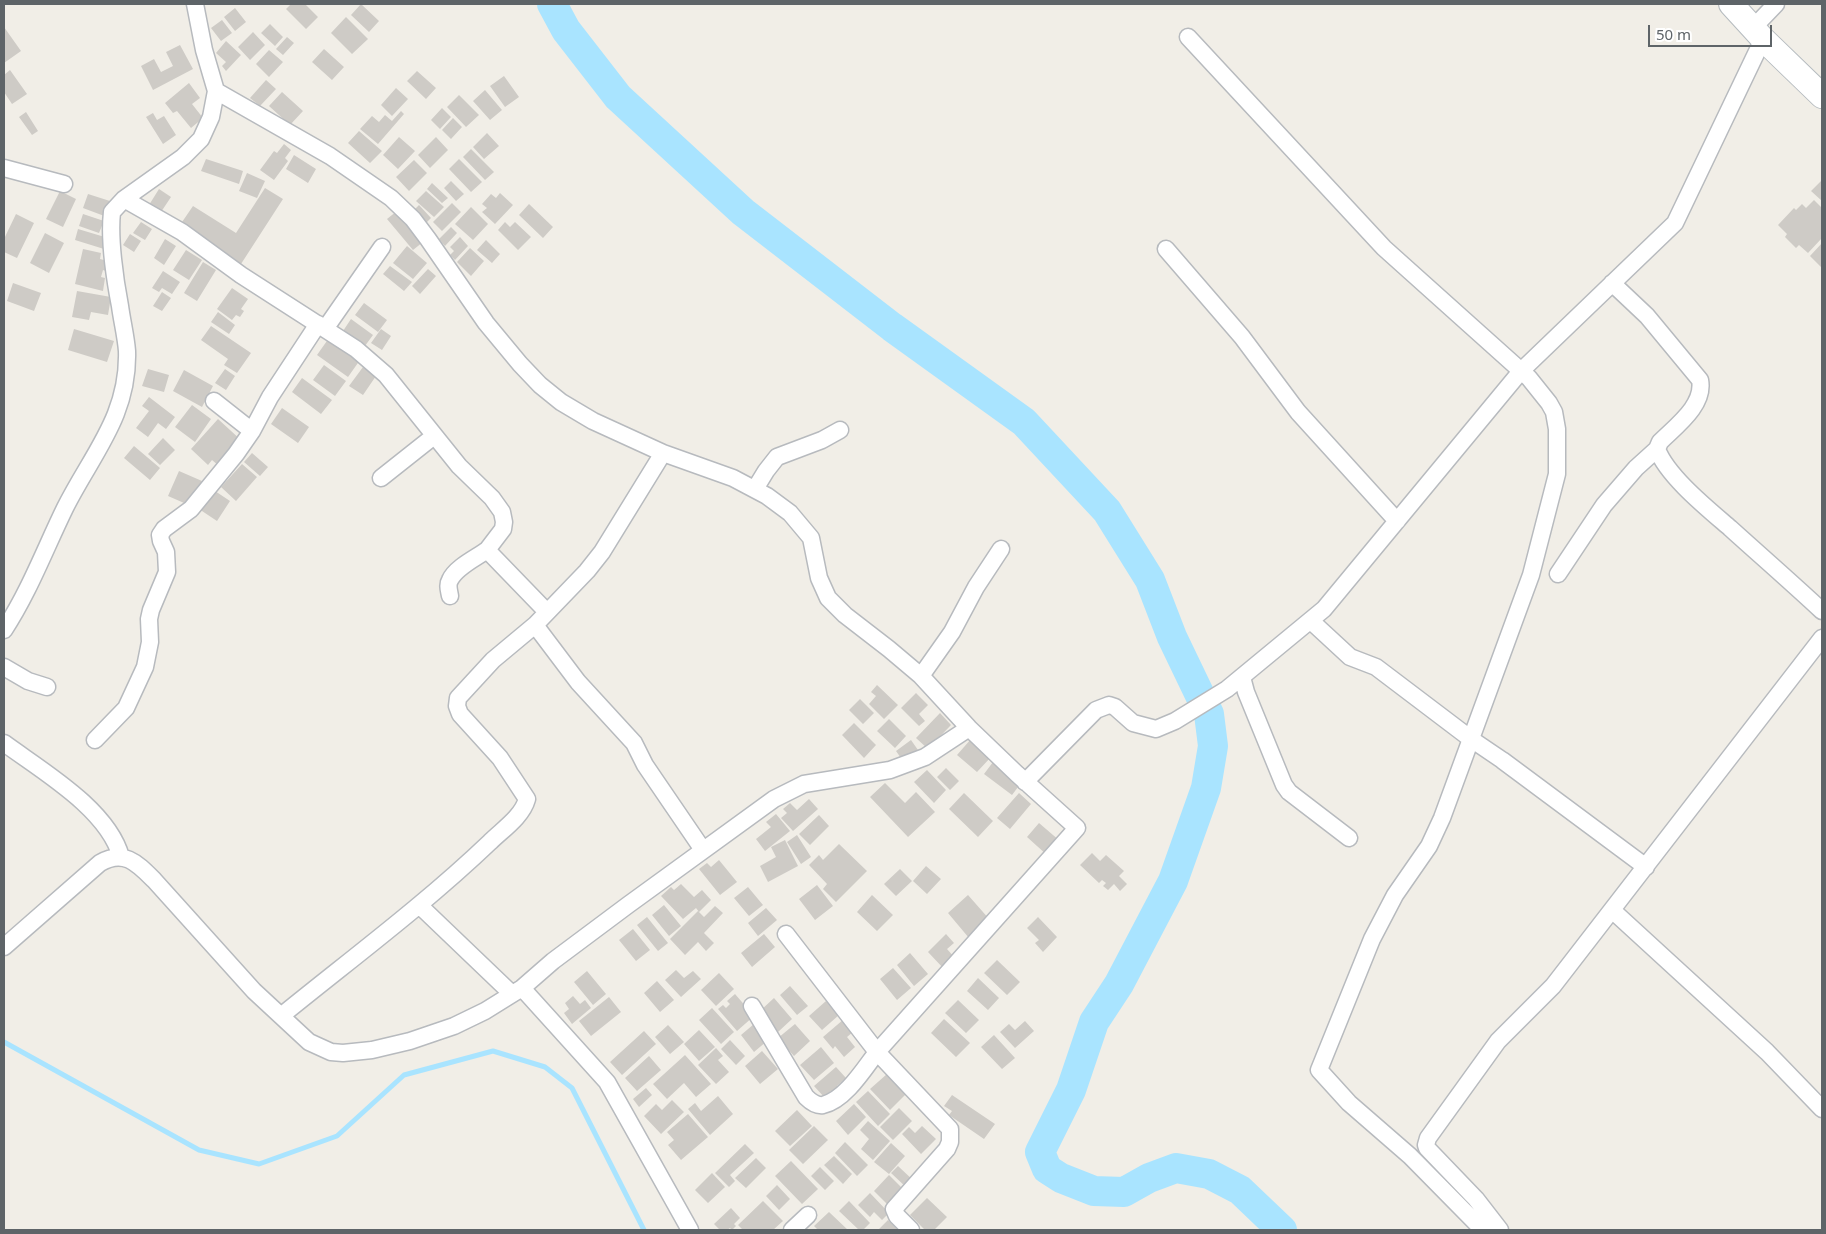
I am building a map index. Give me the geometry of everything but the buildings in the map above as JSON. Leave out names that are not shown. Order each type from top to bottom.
[{"type":"street","points":[[4,630],[35,573],[75,489],[101,447],[114,421],[124,388],[127,351],[115,283],[112,212],[124,199],[183,157],[201,139],[211,118],[216,91],[198,26],[195,4]]},
{"type":"street","points":[[1731,4],[1822,96]]},
{"type":"street","points":[[1025,782],[1096,710],[1109,705],[1115,707],[1133,723],[1156,729],[1175,721],[1228,690],[1324,608],[1521,371],[1675,223],[1758,33],[1776,4]]},
{"type":"street","points":[[1188,37],[1384,248],[1529,378],[1549,402],[1554,412],[1557,429],[1556,474],[1531,575],[1442,818],[1429,846],[1396,895],[1372,939],[1319,1070],[1349,1103],[1410,1156],[1483,1230]]},
{"type":"street","points":[[216,91],[330,156],[391,198],[418,226],[442,257],[486,323],[520,364],[560,402],[593,421],[663,453],[733,478],[755,489],[790,513],[811,538],[819,578],[828,598],[844,615],[921,676],[969,728],[1025,782],[1077,828],[877,1052],[848,1089],[835,1099],[822,1105],[814,1104],[801,1092],[752,1006]]},
{"type":"street","points":[[4,168],[64,184]]},
{"type":"street","points":[[124,199],[182,232],[241,275],[356,349],[386,375],[459,466],[492,498],[504,515],[502,529],[487,550],[450,578],[448,585],[450,596]]},
{"type":"street","points":[[95,740],[126,708],[146,666],[150,642],[149,619],[151,610],[167,572],[166,552],[160,534],[196,503],[252,431],[270,397],[382,247]]},
{"type":"street","points":[[1166,249],[1242,337],[1298,412],[1397,521]]},
{"type":"street","points":[[1558,574],[1604,505],[1636,468],[1657,450],[1660,442],[1693,407],[1700,394],[1700,380],[1647,316],[1612,283]]},
{"type":"street","points":[[214,400],[252,431]]},
{"type":"street","points":[[755,489],[777,457],[822,440],[840,430]]},
{"type":"street","points":[[381,478],[434,436]]},
{"type":"street","points":[[1657,450],[1660,458],[1670,471],[1822,610]]},
{"type":"street","points":[[281,1016],[419,905],[516,817],[525,805],[527,800],[513,775],[463,718],[458,710],[457,701],[461,693],[493,660],[535,625],[572,589],[602,552],[663,453]]},
{"type":"street","points":[[921,676],[952,632],[976,587],[1001,549]]},
{"type":"street","points":[[487,550],[547,612]]},
{"type":"street","points":[[1311,621],[1350,657],[1376,667],[1646,867]]},
{"type":"street","points":[[535,625],[578,682],[634,743],[645,765],[702,850]]},
{"type":"street","points":[[1500,1230],[1476,1198],[1427,1148],[1426,1142],[1498,1041],[1552,986],[1822,638]]},
{"type":"street","points":[[4,668],[28,681],[47,687]]},
{"type":"street","points":[[1242,677],[1249,701],[1284,785],[1289,792],[1349,838]]},
{"type":"street","points":[[4,947],[100,863],[112,857],[121,857],[131,860],[144,869],[254,991],[309,1042],[321,1048],[343,1054],[410,1041],[454,1026],[485,1011],[517,991],[702,850],[774,799],[804,784],[890,770],[925,757],[969,728]]},
{"type":"street","points":[[4,743],[62,785],[86,806],[114,839],[121,857]]},
{"type":"street","points":[[419,905],[517,991],[607,1082],[690,1230]]},
{"type":"street","points":[[1612,910],[1767,1052],[1822,1109]]},
{"type":"street","points":[[786,934],[877,1052],[950,1129],[950,1142],[947,1149],[894,1209],[897,1216],[911,1230]]},
{"type":"street","points":[[792,1230],[808,1215]]},
{"type":"waterway","points":[[552,4],[566,30],[618,97],[743,212],[892,327],[1024,422],[1107,511],[1150,580],[1172,637],[1209,714],[1213,746],[1206,788],[1173,881],[1119,984],[1094,1022],[1071,1090],[1040,1152],[1047,1169],[1061,1178],[1094,1191],[1124,1192],[1149,1178],[1176,1168],[1209,1174],[1240,1190],[1282,1230]]},
{"type":"waterway","points":[[4,1042],[199,1150],[259,1164],[337,1136],[404,1075],[493,1051],[545,1067],[572,1088],[644,1230]]}]
